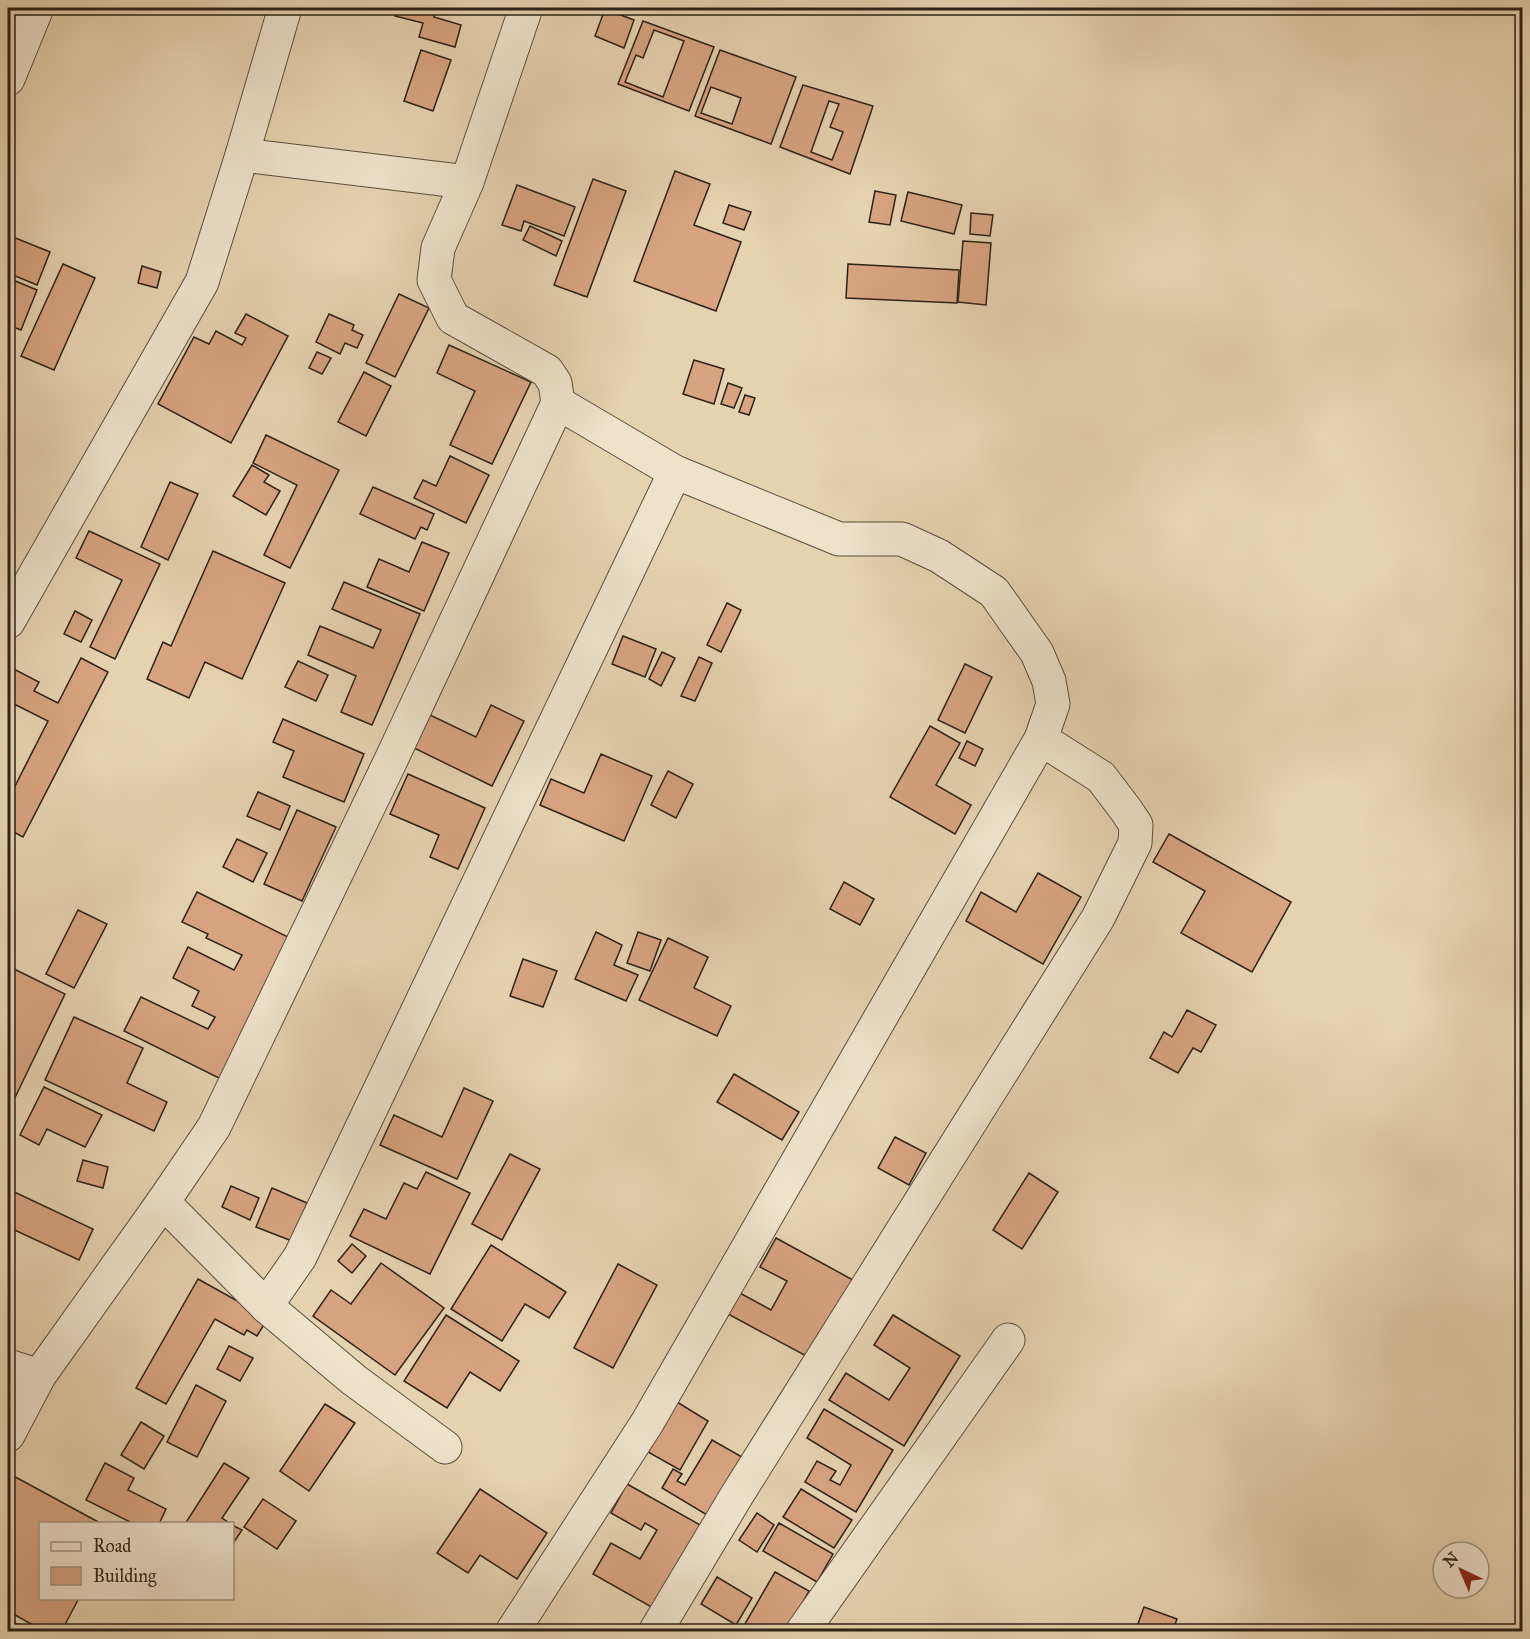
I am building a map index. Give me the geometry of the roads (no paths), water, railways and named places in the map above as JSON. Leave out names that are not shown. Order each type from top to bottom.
[{"type":"street","points":[[8,79],[37,8]]},
{"type":"street","points":[[8,622],[202,282],[285,8]]},
{"type":"street","points":[[8,1435],[39,1376],[214,1127],[386,771],[558,403],[555,383],[547,371],[453,318],[434,280],[438,248],[467,182],[526,8]]},
{"type":"street","points":[[242,155],[467,182]]},
{"type":"street","points":[[512,1632],[647,1423],[1041,739],[1053,704],[1049,681],[1037,653],[994,592],[939,556],[902,539],[839,538],[675,472],[558,403]]},
{"type":"street","points":[[266,1306],[300,1257],[675,472]]},
{"type":"street","points":[[655,1632],[743,1485],[1098,918],[1136,843],[1136,825],[1101,777],[1041,739]]},
{"type":"street","points":[[163,1202],[266,1306],[354,1380],[445,1447]]},
{"type":"street","points":[[802,1632],[1008,1340]]},
{"type":"street","points":[[8,1366],[39,1376]]}]
